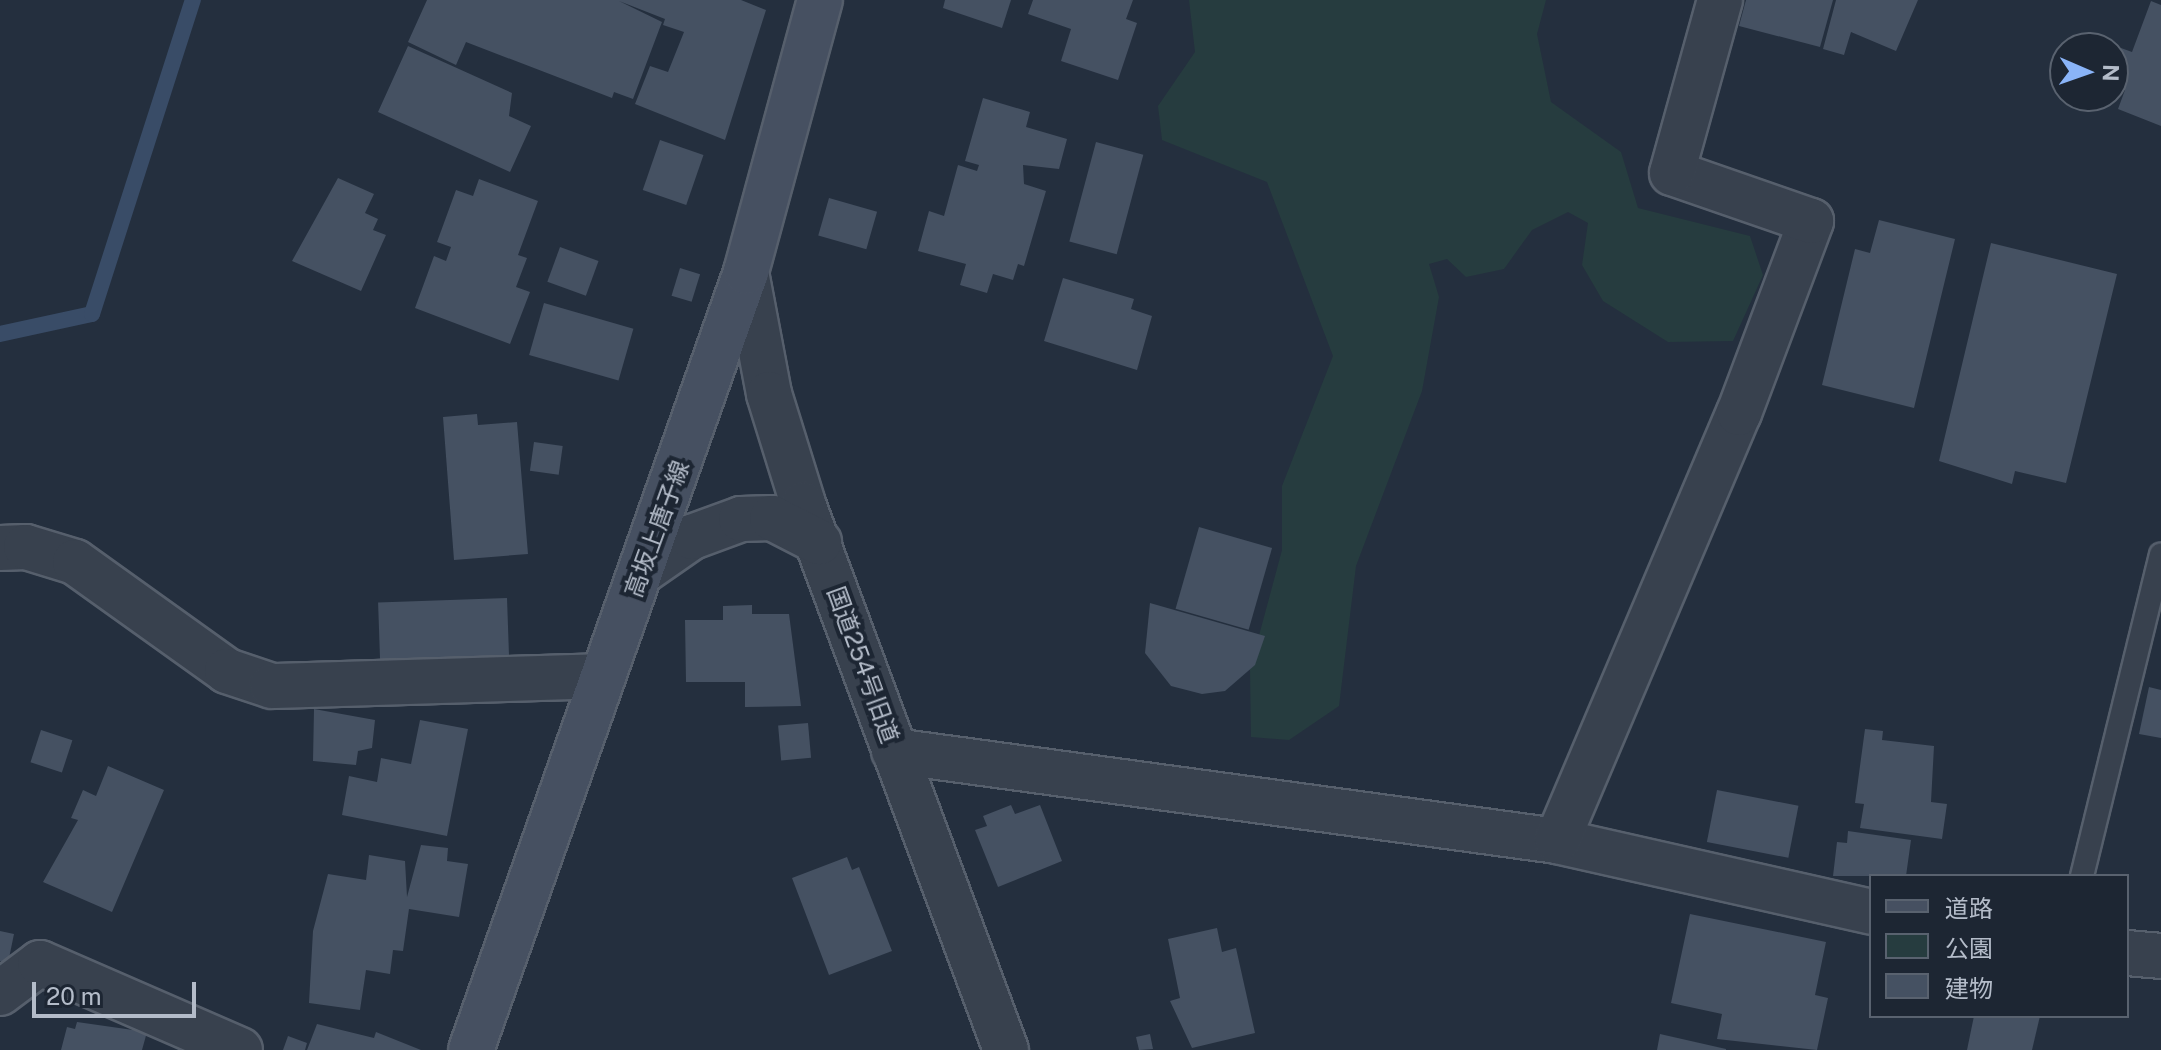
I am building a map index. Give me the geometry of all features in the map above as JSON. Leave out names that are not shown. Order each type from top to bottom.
[{"type":"main road","name":"高坂上唐子線","points":[[471,1050],[601,676],[643,571],[746,272],[820,0]]},
{"type":"street","points":[[1557,841],[1739,413],[1811,221],[1672,173],[1720,0]]},
{"type":"street","name":"国道254号旧道","points":[[746,272],[769,394],[894,751],[1006,1050]]},
{"type":"street","points":[[643,571],[692,537],[741,519],[772,518],[819,542]]},
{"type":"street","points":[[0,548],[26,547],[75,562],[227,671],[272,686],[601,676]]},
{"type":"street","points":[[894,751],[1557,841],[1869,912]]},
{"type":"street","points":[[2129,953],[2161,956]]},
{"type":"street","points":[[0,993],[40,963],[240,1050]]},
{"type":"lane","points":[[2082,874],[2161,555]]},
{"type":"green space","points":[[1189,0],[1546,0],[1537,34],[1551,102],[1621,152],[1638,208],[1750,236],[1763,275],[1733,341],[1668,342],[1603,301],[1582,265],[1588,223],[1568,212],[1532,230],[1504,269],[1466,277],[1447,259],[1429,264],[1439,297],[1422,391],[1356,566],[1339,706],[1289,740],[1251,737],[1250,669],[1282,550],[1282,486],[1333,356],[1267,182],[1162,140],[1158,106],[1195,52]]},
{"type":"building","points":[[427,0],[741,0],[766,10],[725,140],[635,104],[650,66],[668,72],[684,32],[663,25],[665,19],[619,1],[662,22],[633,99],[614,92],[612,98],[466,42],[456,65],[408,42]]},
{"type":"building","points":[[945,0],[1011,0],[1002,28],[943,8]]},
{"type":"building","points":[[1033,0],[1133,0],[1126,19],[1137,23],[1118,80],[1061,61],[1071,29],[1028,14]]},
{"type":"building","points":[[1746,0],[1833,0],[1820,47],[1739,26]]},
{"type":"building","points":[[1836,0],[1918,0],[1896,51],[1851,32],[1844,55],[1823,49]]},
{"type":"building","points":[[2151,1],[2161,5],[2161,126],[2126,112],[2129,112],[2129,51],[2132,52]]},
{"type":"building","points":[[408,46],[512,93],[509,116],[531,126],[510,172],[378,112]]},
{"type":"building","points":[[983,98],[1030,112],[1026,127],[1067,139],[1059,169],[1023,165],[1024,184],[1046,191],[1024,266],[1018,264],[1013,280],[993,274],[987,293],[960,285],[966,264],[918,251],[929,211],[944,216],[958,165],[977,171],[979,165],[965,161]]},
{"type":"building","points":[[660,140],[703,155],[686,205],[643,190]]},
{"type":"building","points":[[1096,142],[1143,155],[1117,254],[1069,241]]},
{"type":"building","points":[[338,178],[374,194],[365,213],[378,219],[373,230],[386,235],[361,291],[292,261]]},
{"type":"building","points":[[479,179],[538,201],[518,255],[527,258],[516,287],[530,292],[510,344],[415,308],[434,256],[446,261],[451,247],[437,242],[456,190],[473,196]]},
{"type":"building","points":[[829,198],[877,212],[866,249],[818,235]]},
{"type":"building","points":[[1879,220],[1955,239],[1914,408],[1822,385],[1855,249],[1870,253]]},
{"type":"building","points":[[1991,243],[2117,274],[2066,483],[2015,471],[2012,484],[1939,461]]},
{"type":"building","points":[[560,247],[599,261],[586,296],[547,282]]},
{"type":"building","points":[[680,268],[700,274],[692,302],[672,296]]},
{"type":"building","points":[[1063,278],[1134,299],[1131,309],[1152,316],[1137,370],[1044,341]]},
{"type":"building","points":[[544,303],[633,329],[619,381],[529,355]]},
{"type":"building","points":[[477,414],[478,425],[517,422],[528,554],[454,560],[443,417]]},
{"type":"building","points":[[534,442],[563,446],[559,475],[530,471]]},
{"type":"building","points":[[1199,527],[1272,548],[1249,630],[1176,609]]},
{"type":"building","points":[[507,598],[509,662],[380,666],[378,603]]},
{"type":"building","points":[[1150,603],[1265,636],[1255,665],[1225,691],[1202,694],[1171,686],[1145,653]]},
{"type":"building","points":[[752,605],[752,614],[789,614],[801,706],[745,707],[745,682],[686,682],[685,620],[723,620],[723,606]]},
{"type":"building","points":[[2149,687],[2161,690],[2161,738],[2139,734]]},
{"type":"building","points":[[314,709],[375,720],[372,748],[358,751],[356,765],[313,761]]},
{"type":"building","points":[[420,720],[468,729],[447,836],[342,815],[349,776],[377,782],[381,758],[411,764]]},
{"type":"building","points":[[808,723],[811,758],[781,760],[778,726]]},
{"type":"building","points":[[1865,729],[1883,731],[1882,740],[1934,746],[1931,802],[1947,804],[1942,839],[1860,828],[1864,804],[1855,803]]},
{"type":"building","points":[[41,730],[72,740],[62,773],[30,762]]},
{"type":"building","points":[[108,766],[164,790],[112,912],[43,882],[78,820],[71,818],[83,790],[96,796]]},
{"type":"building","points":[[1717,790],[1798,806],[1788,858],[1707,842]]},
{"type":"building","points":[[1011,805],[1015,814],[1040,805],[1062,861],[998,887],[975,830],[987,826],[983,816]]},
{"type":"building","points":[[1848,831],[1911,840],[1906,874],[1833,876],[1837,842],[1847,843]]},
{"type":"building","points":[[421,845],[448,848],[447,861],[468,864],[459,917],[409,909],[403,951],[393,950],[390,974],[366,970],[360,1010],[309,1003],[313,931],[328,874],[366,880],[369,855],[405,861],[407,897]]},
{"type":"building","points":[[847,857],[852,870],[859,867],[892,951],[829,975],[792,878]]},
{"type":"building","points":[[1690,914],[1826,942],[1815,995],[1828,998],[1817,1050],[1717,1039],[1722,1014],[1671,1003]]},
{"type":"building","points":[[1217,928],[1222,952],[1236,948],[1255,1033],[1192,1048],[1170,1001],[1180,998],[1168,939]]},
{"type":"building","points":[[0,931],[14,934],[8,963],[0,961]]},
{"type":"building","points":[[1974,1018],[2040,1018],[2032,1050],[1967,1050]]},
{"type":"building","points":[[77,1022],[147,1032],[142,1050],[61,1050],[67,1027],[75,1029]]},
{"type":"building","points":[[317,1024],[374,1038],[376,1032],[421,1050],[307,1050]]},
{"type":"building","points":[[1150,1034],[1153,1049],[1139,1050],[1136,1037]]},
{"type":"building","points":[[1660,1034],[1726,1049],[1726,1050],[1657,1050]]},
{"type":"building","points":[[288,1036],[307,1043],[305,1050],[283,1050]]},
{"type":"waterway","points":[[0,334],[92,314],[193,0]]}]
